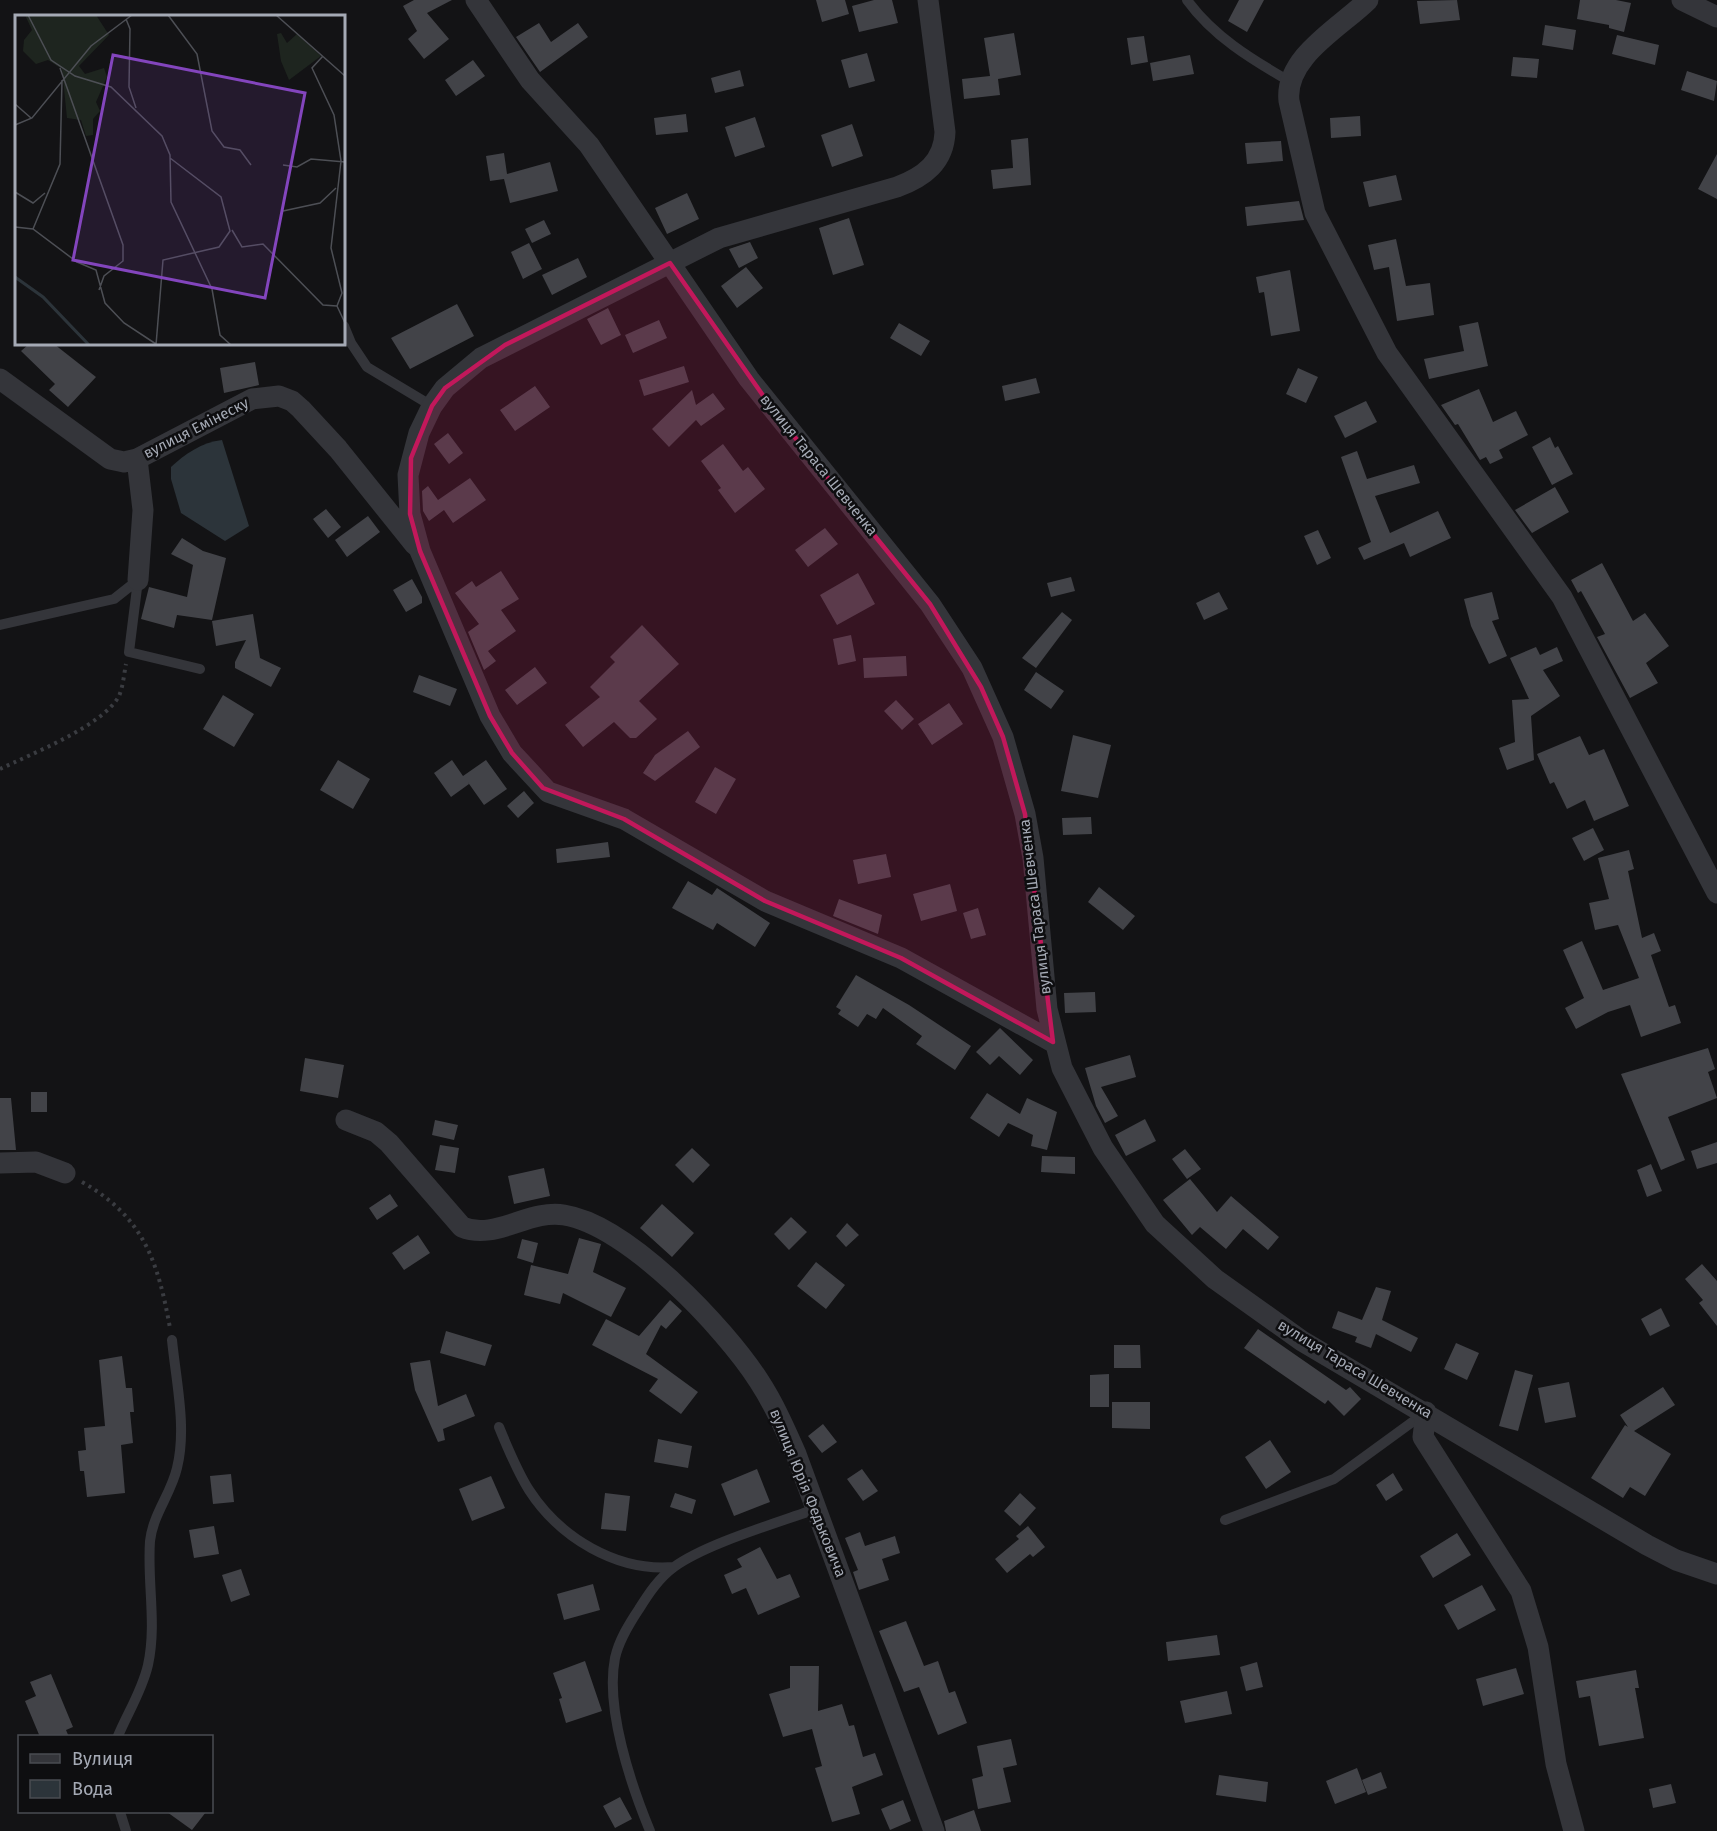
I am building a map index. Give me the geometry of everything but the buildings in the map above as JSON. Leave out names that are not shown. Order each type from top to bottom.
[{"type":"street","name":"вулиця Тараса Шевченка","points":[[476,0],[530,80],[589,145],[723,342],[776,414],[930,604],[981,687],[1003,737],[1025,814],[1033,858],[1047,1009],[1053,1042],[1062,1068],[1088,1121],[1128,1187],[1155,1224],[1215,1280],[1302,1341],[1426,1412],[1647,1545],[1676,1560],[1717,1574]]},
{"type":"street","points":[[928,0],[945,132],[942,152],[930,170],[897,187],[728,234],[481,358],[445,388],[432,406],[418,433],[408,475],[410,514],[420,551],[490,716],[512,753],[548,792],[624,819],[754,896],[901,958],[1053,1042]]},
{"type":"street","points":[[1368,0],[1310,52],[1289,81],[1288,101],[1315,213],[1387,353],[1562,597],[1717,893]]},
{"type":"street","points":[[1682,0],[1717,17]]},
{"type":"street","name":"вулиця Емінеску","points":[[0,379],[110,459],[124,462],[137,459],[252,399],[273,395],[286,398],[320,428],[420,551]]},
{"type":"street","points":[[137,459],[143,510],[138,579]]},
{"type":"street","name":"вулиця Юрія Федьковича","points":[[346,1120],[376,1132],[389,1143],[462,1227],[479,1231],[489,1230],[526,1218],[564,1215],[605,1230],[625,1243],[715,1324],[748,1363],[780,1417],[818,1508],[934,1831]]},
{"type":"street","points":[[0,1163],[36,1162],[65,1173]]},
{"type":"street","points":[[1426,1412],[1423,1437],[1521,1591],[1538,1647],[1556,1764],[1574,1831]]},
{"type":"lane","points":[[1187,0],[1211,27],[1240,52],[1289,81]]},
{"type":"lane","points":[[345,328],[351,343],[367,367],[432,406]]},
{"type":"lane","points":[[0,625],[114,599],[138,579]]},
{"type":"lane","points":[[138,579],[129,652],[200,669]]},
{"type":"lane","points":[[119,1735],[139,1694],[148,1663],[151,1628],[150,1542],[153,1525],[174,1478],[179,1457],[181,1436],[172,1340]]},
{"type":"lane","points":[[1226,1520],[1334,1479],[1426,1412]]},
{"type":"lane","points":[[499,1427],[529,1491],[543,1509],[567,1531],[596,1551],[623,1563],[644,1568],[675,1567]]},
{"type":"lane","points":[[650,1831],[624,1763],[614,1668],[617,1650],[625,1631],[649,1593],[675,1567],[713,1548],[818,1508]]},
{"type":"lane","points":[[120,1813],[126,1831]]},
{"type":"path","points":[[0,769],[71,735],[110,706],[119,696],[129,652]]},
{"type":"path","points":[[65,1173],[107,1198],[135,1226],[147,1243],[162,1287],[172,1340]]},
{"type":"highlighted area","points":[[670,263],[776,414],[930,604],[981,687],[1003,737],[1025,814],[1053,1042],[901,958],[765,901],[624,819],[543,788],[512,753],[490,716],[420,551],[410,514],[411,458],[432,406],[445,388],[505,345]]},
{"type":"water","points":[[222,440],[249,526],[225,541],[181,513],[171,479],[171,467],[182,458],[194,449]]}]
